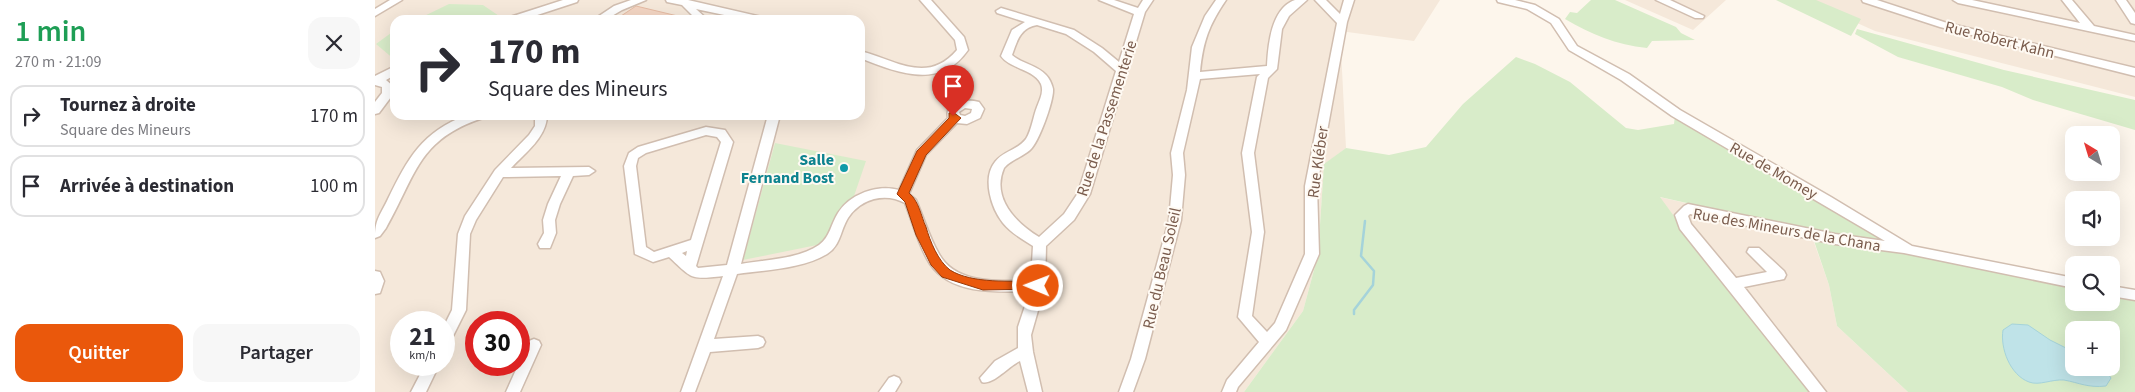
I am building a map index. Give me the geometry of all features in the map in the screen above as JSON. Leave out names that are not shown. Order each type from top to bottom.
[{"type":"street","points":[[375,13],[397,0]]},
{"type":"street","points":[[526,15],[573,0]]},
{"type":"street","points":[[606,15],[618,8],[641,0]]},
{"type":"street","points":[[671,0],[740,15]]},
{"type":"street","points":[[865,56],[915,71],[942,70],[953,64],[963,50],[960,39],[925,0]]},
{"type":"street","points":[[1105,0],[1140,12]]},
{"type":"street","name":"Rue de la Passementerie","points":[[1040,244],[1069,217],[1085,194],[1140,12],[1148,0]]},
{"type":"street","name":"Rue du Beau Soleil","points":[[1126,392],[1138,359],[1175,220],[1179,175],[1177,153],[1193,90],[1197,47],[1210,16],[1221,0]]},
{"type":"street","points":[[1268,343],[1245,317],[1258,232],[1248,153],[1263,77],[1272,69],[1274,36],[1280,20],[1292,6],[1302,0]]},
{"type":"street","points":[[1320,0],[1342,22]]},
{"type":"street","name":"Rue Kléber","points":[[1229,392],[1232,384],[1281,326],[1312,254],[1311,186],[1342,22],[1349,0]]},
{"type":"street","name":"Rue de Momey","points":[[1502,0],[1531,7],[1555,21],[1573,48],[1625,77],[1676,113],[1827,200],[1909,250],[2065,281]]},
{"type":"street","points":[[1661,0],[1699,16]]},
{"type":"street","name":"Rue Robert Kahn","points":[[1867,0],[1944,25],[2135,72]]},
{"type":"street","points":[[1958,0],[1970,1],[2135,38]]},
{"type":"street","points":[[2067,0],[2090,28]]},
{"type":"street","points":[[2121,0],[2135,21]]},
{"type":"street","points":[[688,4],[687,6],[697,15]]},
{"type":"street","points":[[1001,11],[1070,32],[1084,40],[1122,70]]},
{"type":"street","points":[[1035,392],[1024,341],[1025,326],[1036,298],[1038,286],[1040,244],[1023,234],[1006,218],[997,193],[994,177],[997,166],[1025,148],[1032,140],[1047,97],[1047,86],[1041,76],[1006,56],[1015,31],[1023,25],[1038,22]]},
{"type":"street","points":[[1193,76],[1272,69]]},
{"type":"street","points":[[375,110],[389,93],[387,86],[377,80],[390,73]]},
{"type":"street","points":[[903,194],[921,153],[955,118]]},
{"type":"street","points":[[375,233],[385,220],[416,158],[422,150],[446,130],[468,120]]},
{"type":"street","points":[[455,318],[459,310],[464,234],[470,219],[499,173],[533,138],[541,126],[541,120]]},
{"type":"street","points":[[688,392],[732,271],[773,120]]},
{"type":"street","points":[[689,267],[727,142],[721,134],[706,131],[642,150],[633,156],[630,166],[640,250],[653,257],[696,242]]},
{"type":"street","points":[[499,173],[589,171]]},
{"type":"street","points":[[545,244],[550,233],[549,220],[554,204],[569,172]]},
{"type":"street","points":[[671,251],[695,273],[732,271],[810,256],[823,250],[832,242],[842,217],[854,203],[883,192],[903,194],[910,200],[922,235],[935,262],[946,274],[983,285],[1038,286]]},
{"type":"street","name":"Rue des Mineurs de la Chana","points":[[1819,392],[1685,226],[1681,215],[1688,209],[1835,239],[1909,250]]},
{"type":"street","points":[[1732,284],[1779,274],[1754,252]]},
{"type":"street","points":[[375,276],[377,281],[375,289]]},
{"type":"street","points":[[2120,293],[2135,296]]},
{"type":"street","points":[[705,346],[759,342]]},
{"type":"street","points":[[513,392],[534,345]]},
{"type":"street","points":[[987,378],[1009,358],[1026,351]]},
{"type":"street","points":[[418,392],[426,376]]},
{"type":"shaded area","points":[[375,0],[1440,0],[1414,41],[1340,31],[1346,148],[1324,165],[1318,255],[1303,311],[1244,392],[375,392]]},
{"type":"shaded area","points":[[1625,0],[1726,0],[1693,30]]},
{"type":"shaded area","points":[[1806,0],[2135,0],[2135,97],[1875,31]]},
{"type":"shaded area","points":[[1659,197],[1810,231],[1829,285],[1837,326],[1908,392],[1815,392],[1706,260]]},
{"type":"green space","points":[[1591,0],[1615,0],[1676,27],[1681,33],[1695,40],[1652,41],[1647,48],[1636,47],[1604,38],[1565,19],[1570,12],[1577,13]]},
{"type":"green space","points":[[1776,0],[1816,0],[1861,19],[1851,36]]},
{"type":"green space","points":[[449,4],[483,5],[498,15],[426,15]]},
{"type":"green space","points":[[1857,29],[2004,70],[2135,100],[2135,130],[2033,100],[2002,87],[1898,57],[1855,34]]},
{"type":"green space","points":[[390,34],[390,56],[376,44]]},
{"type":"green space","points":[[1516,57],[1535,64],[1570,82],[1626,128],[1638,130],[1674,124],[1675,115],[1893,246],[1877,246],[1660,197],[1706,260],[1815,392],[1244,392],[1303,311],[1318,255],[1324,164],[1346,148],[1389,155],[1426,147],[1463,104]]},
{"type":"green space","points":[[775,143],[866,161],[853,199],[822,244],[743,260]]},
{"type":"green space","points":[[1813,238],[1909,250],[2065,284],[2065,311],[2120,311],[2120,297],[2135,300],[2135,392],[1908,392],[1837,326],[1829,285]]},
{"type":"water","points":[[2012,324],[2028,325],[2065,348],[2065,376],[2110,376],[2111,378],[2106,386],[2089,386],[2064,380],[2041,383],[2029,382],[2016,373],[2008,360],[2003,345],[2003,330]]},
{"type":"building","points":[[636,6],[674,15],[622,15]]},
{"type":"waterway","points":[[1354,314],[1354,310],[1373,285],[1374,271],[1361,256],[1365,221]]},
{"type":"place","name":"Salle Fernand Bost","points":[[844,168]]},
{"type":"route","points":[[953,116],[955,118],[921,153],[903,194],[910,200],[922,235],[935,262],[946,274],[973,283],[983,285],[1038,286]]}]
